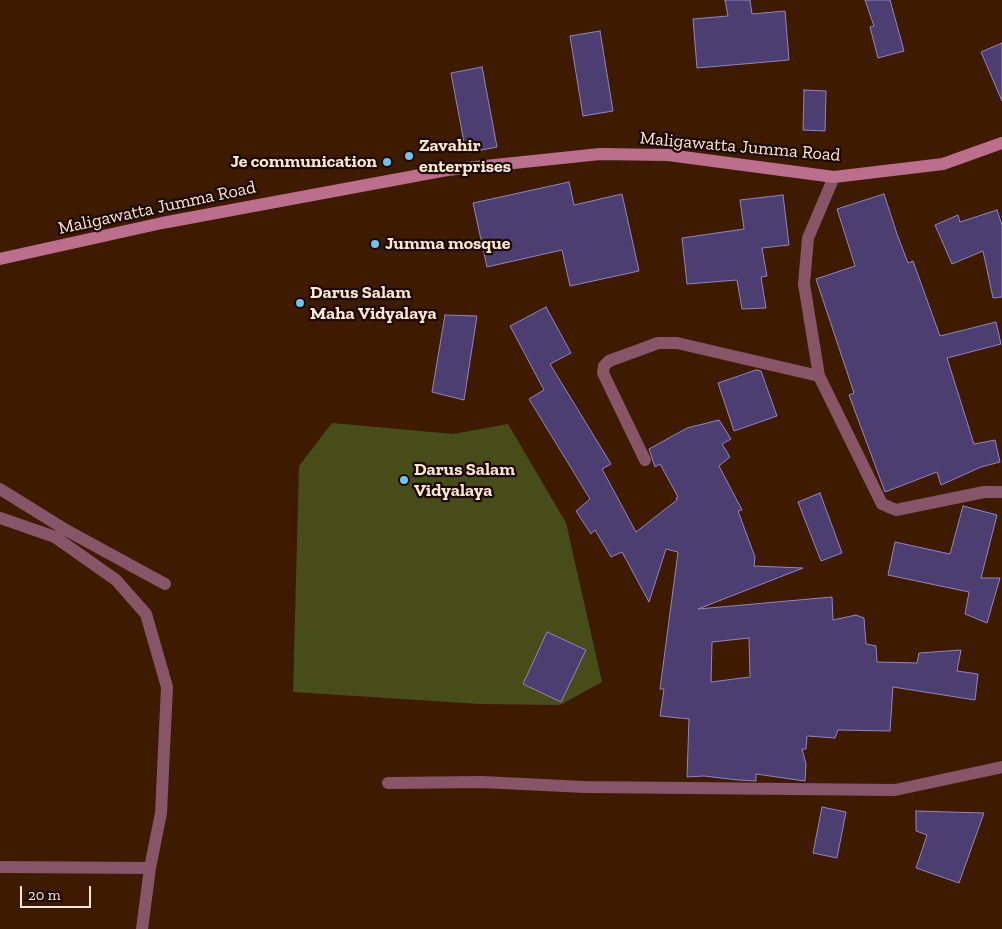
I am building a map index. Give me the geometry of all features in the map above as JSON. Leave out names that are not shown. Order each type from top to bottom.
[{"type":"street","name":"Maligawatta Jumma Road","points":[[0,259],[162,223],[448,170],[600,154],[668,155],[834,177],[943,164],[1002,143]]},
{"type":"street","points":[[834,177],[808,238],[804,284],[818,376],[882,504],[896,510],[984,492],[1002,492]]},
{"type":"street","points":[[645,460],[603,372],[604,366],[609,361],[658,343],[677,343],[818,376]]},
{"type":"street","points":[[0,489],[66,530],[165,584]]},
{"type":"street","points":[[0,518],[55,537],[116,580],[146,614],[167,687],[161,813],[150,868],[142,929]]},
{"type":"street","points":[[388,784],[482,782],[584,786],[895,790],[1002,767]]},
{"type":"street","points":[[0,867],[150,868]]},
{"type":"green space","points":[[332,423],[453,434],[508,424],[566,523],[602,682],[560,705],[480,704],[293,692],[299,466]]},
{"type":"building","points":[[725,0],[750,0],[752,14],[785,11],[789,60],[697,68],[693,19],[728,16]]},
{"type":"building","points":[[865,0],[890,0],[904,51],[878,58],[870,27],[874,26]]},
{"type":"building","points":[[600,31],[613,111],[583,116],[570,36]]},
{"type":"building","points":[[1002,43],[1002,101],[981,52]]},
{"type":"building","points":[[482,67],[497,147],[466,153],[451,73]]},
{"type":"building","points":[[804,90],[826,91],[825,131],[803,130]]},
{"type":"building","points":[[569,182],[574,205],[622,194],[639,271],[570,286],[562,250],[487,267],[473,203]]},
{"type":"building","points":[[884,194],[908,263],[913,261],[940,336],[996,322],[1001,344],[947,358],[974,444],[995,440],[1000,462],[981,467],[941,485],[937,472],[885,492],[849,395],[854,393],[816,279],[855,266],[837,209]]},
{"type":"building","points":[[783,195],[789,245],[762,248],[767,276],[761,277],[766,308],[742,309],[737,280],[687,284],[682,238],[744,229],[740,200]]},
{"type":"building","points":[[997,210],[1002,225],[1002,297],[993,298],[983,251],[952,264],[935,225],[958,215],[960,222]]},
{"type":"building","points":[[546,307],[571,353],[550,364],[611,464],[602,469],[636,532],[677,500],[676,498],[678,497],[660,464],[655,467],[649,449],[687,428],[719,420],[731,439],[722,444],[730,457],[719,466],[742,510],[738,511],[755,557],[754,566],[803,568],[698,609],[832,597],[833,620],[856,615],[864,618],[866,644],[876,646],[877,662],[917,663],[919,653],[961,650],[957,671],[978,674],[975,700],[893,687],[890,731],[838,730],[835,738],[807,736],[806,749],[802,749],[806,764],[805,781],[756,774],[756,781],[704,776],[687,777],[689,719],[660,716],[664,689],[660,689],[678,552],[666,549],[649,602],[622,552],[611,557],[595,530],[591,534],[576,511],[590,499],[529,399],[544,390],[510,326]],"holes":[[[749,638],[750,677],[711,682],[712,642]]]},
{"type":"building","points":[[445,315],[477,316],[464,400],[432,392]]},
{"type":"building","points":[[756,370],[761,371],[777,416],[734,431],[718,383]]},
{"type":"building","points":[[820,493],[842,553],[821,561],[798,502]]},
{"type":"building","points":[[963,506],[997,515],[981,578],[1000,578],[987,623],[965,614],[969,592],[888,575],[895,542],[950,554]]},
{"type":"building","points":[[547,632],[586,650],[561,702],[523,684]]},
{"type":"building","points":[[822,807],[846,812],[837,858],[813,853]]},
{"type":"building","points":[[916,811],[984,813],[959,883],[916,868],[927,835],[916,831]]},
{"type":"place","name":"Zavahir enterprises","points":[[409,156]]},
{"type":"place","name":"Je communication","points":[[387,162]]},
{"type":"place","name":"Jumma mosque","points":[[375,244]]},
{"type":"place","name":"Darus Salam Maha Vidyalaya","points":[[300,303]]},
{"type":"place","name":"Darus Salam Vidyalaya","points":[[404,480]]}]
